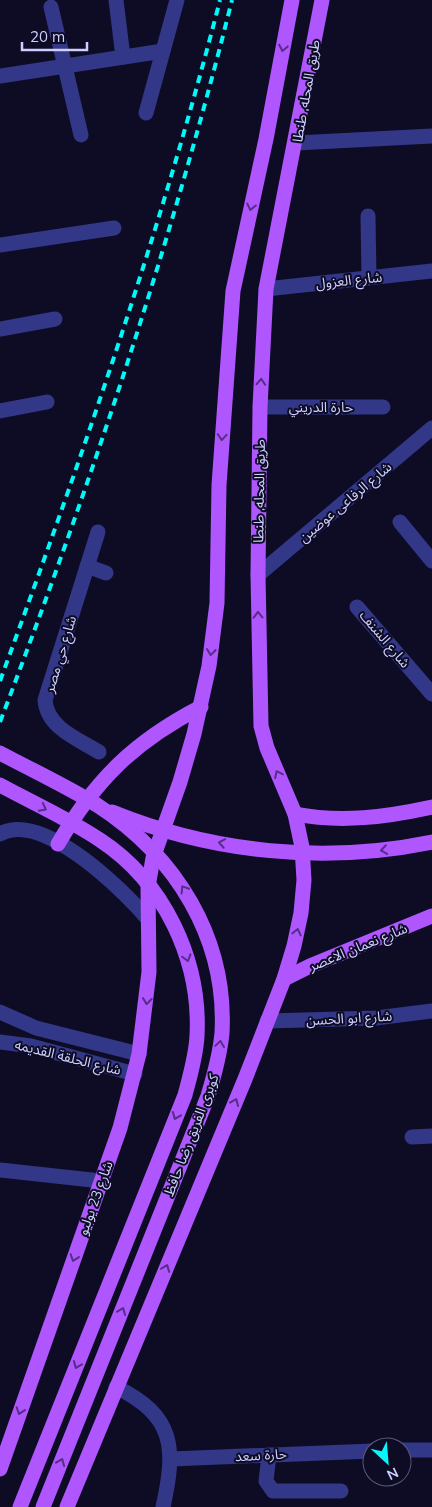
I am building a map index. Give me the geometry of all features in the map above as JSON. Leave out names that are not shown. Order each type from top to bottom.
[{"type":"main road","points":[[147,918],[148,887],[153,858],[188,758],[209,666],[217,603],[219,485],[233,291],[266,139],[292,0]]},
{"type":"main road","name":"طريق المحله, طنطا","points":[[284,979],[301,914],[304,880],[302,847],[295,814],[267,748],[261,726],[258,575],[260,407],[266,290],[296,143],[322,0]]},
{"type":"main road","points":[[58,844],[90,794],[118,763],[150,737],[200,707]]},
{"type":"main road","name":"كوبرى الفريق رضا حافظ","points":[[0,753],[97,805],[140,838],[162,861],[182,885],[198,913],[210,942],[218,972],[222,1003],[222,1034],[217,1066],[208,1096],[43,1507]]},
{"type":"main road","name":"كوبرى الفريق رضا حافظ","points":[[0,785],[101,840],[136,870],[156,894],[172,919],[184,947],[192,976],[197,1006],[195,1051],[185,1095],[20,1507]]},
{"type":"main road","points":[[97,805],[174,832],[262,850],[299,854],[344,854],[372,852],[432,842]]},
{"type":"main road","points":[[295,814],[318,818],[376,818],[432,806]]},
{"type":"main road","name":"شارع نعمان الاعصر","points":[[284,979],[310,966],[432,916]]},
{"type":"main road","name":"شارع 23 يوليو","points":[[0,1469],[120,1128],[135,1074],[149,972],[147,918]]},
{"type":"main road","points":[[67,1507],[116,1387],[141,1333],[284,979]]},
{"type":"street","points":[[116,0],[123,57]]},
{"type":"street","points":[[146,113],[177,0]]},
{"type":"street","points":[[51,7],[81,135]]},
{"type":"street","points":[[0,76],[163,51]]},
{"type":"street","points":[[296,143],[432,136]]},
{"type":"street","points":[[368,216],[369,278]]},
{"type":"street","points":[[0,245],[114,228]]},
{"type":"street","name":"شارع العزول","points":[[266,290],[432,271]]},
{"type":"street","points":[[0,329],[55,319]]},
{"type":"street","points":[[0,411],[47,402]]},
{"type":"street","name":"حارة الدريني","points":[[260,407],[383,407]]},
{"type":"street","name":"شارع الرفاعى عوضين","points":[[258,575],[432,428]]},
{"type":"street","points":[[400,522],[432,561]]},
{"type":"street","name":"شارع حي مصر","points":[[98,532],[45,700],[46,709],[54,724],[99,752]]},
{"type":"street","points":[[87,566],[106,573]]},
{"type":"street","name":"شارع الشنف","points":[[357,606],[432,694]]},
{"type":"street","points":[[0,834],[16,829],[30,831],[58,844],[109,879],[147,918]]},
{"type":"street","name":"شارع ابو الحسن","points":[[267,1021],[376,1018],[432,1011]]},
{"type":"street","name":"شارع الحلقة القديمه","points":[[0,1012],[36,1028],[139,1054]]},
{"type":"street","name":"شارع الحلقة القديمه","points":[[0,1042],[31,1046],[135,1074]]},
{"type":"street","points":[[412,1137],[432,1136]]},
{"type":"street","points":[[0,1170],[101,1181]]},
{"type":"street","points":[[116,1387],[139,1398],[157,1416],[168,1438],[171,1459],[163,1507]]},
{"type":"street","points":[[412,1450],[432,1450]]},
{"type":"street","name":"حارة سعد","points":[[171,1459],[362,1451]]},
{"type":"street","points":[[269,1454],[266,1480],[272,1491],[341,1491]]},
{"type":"railway","points":[[0,681],[61,513],[119,343],[172,172],[220,0]]},
{"type":"railway","points":[[0,722],[66,544],[156,274],[183,183],[232,0]]}]
